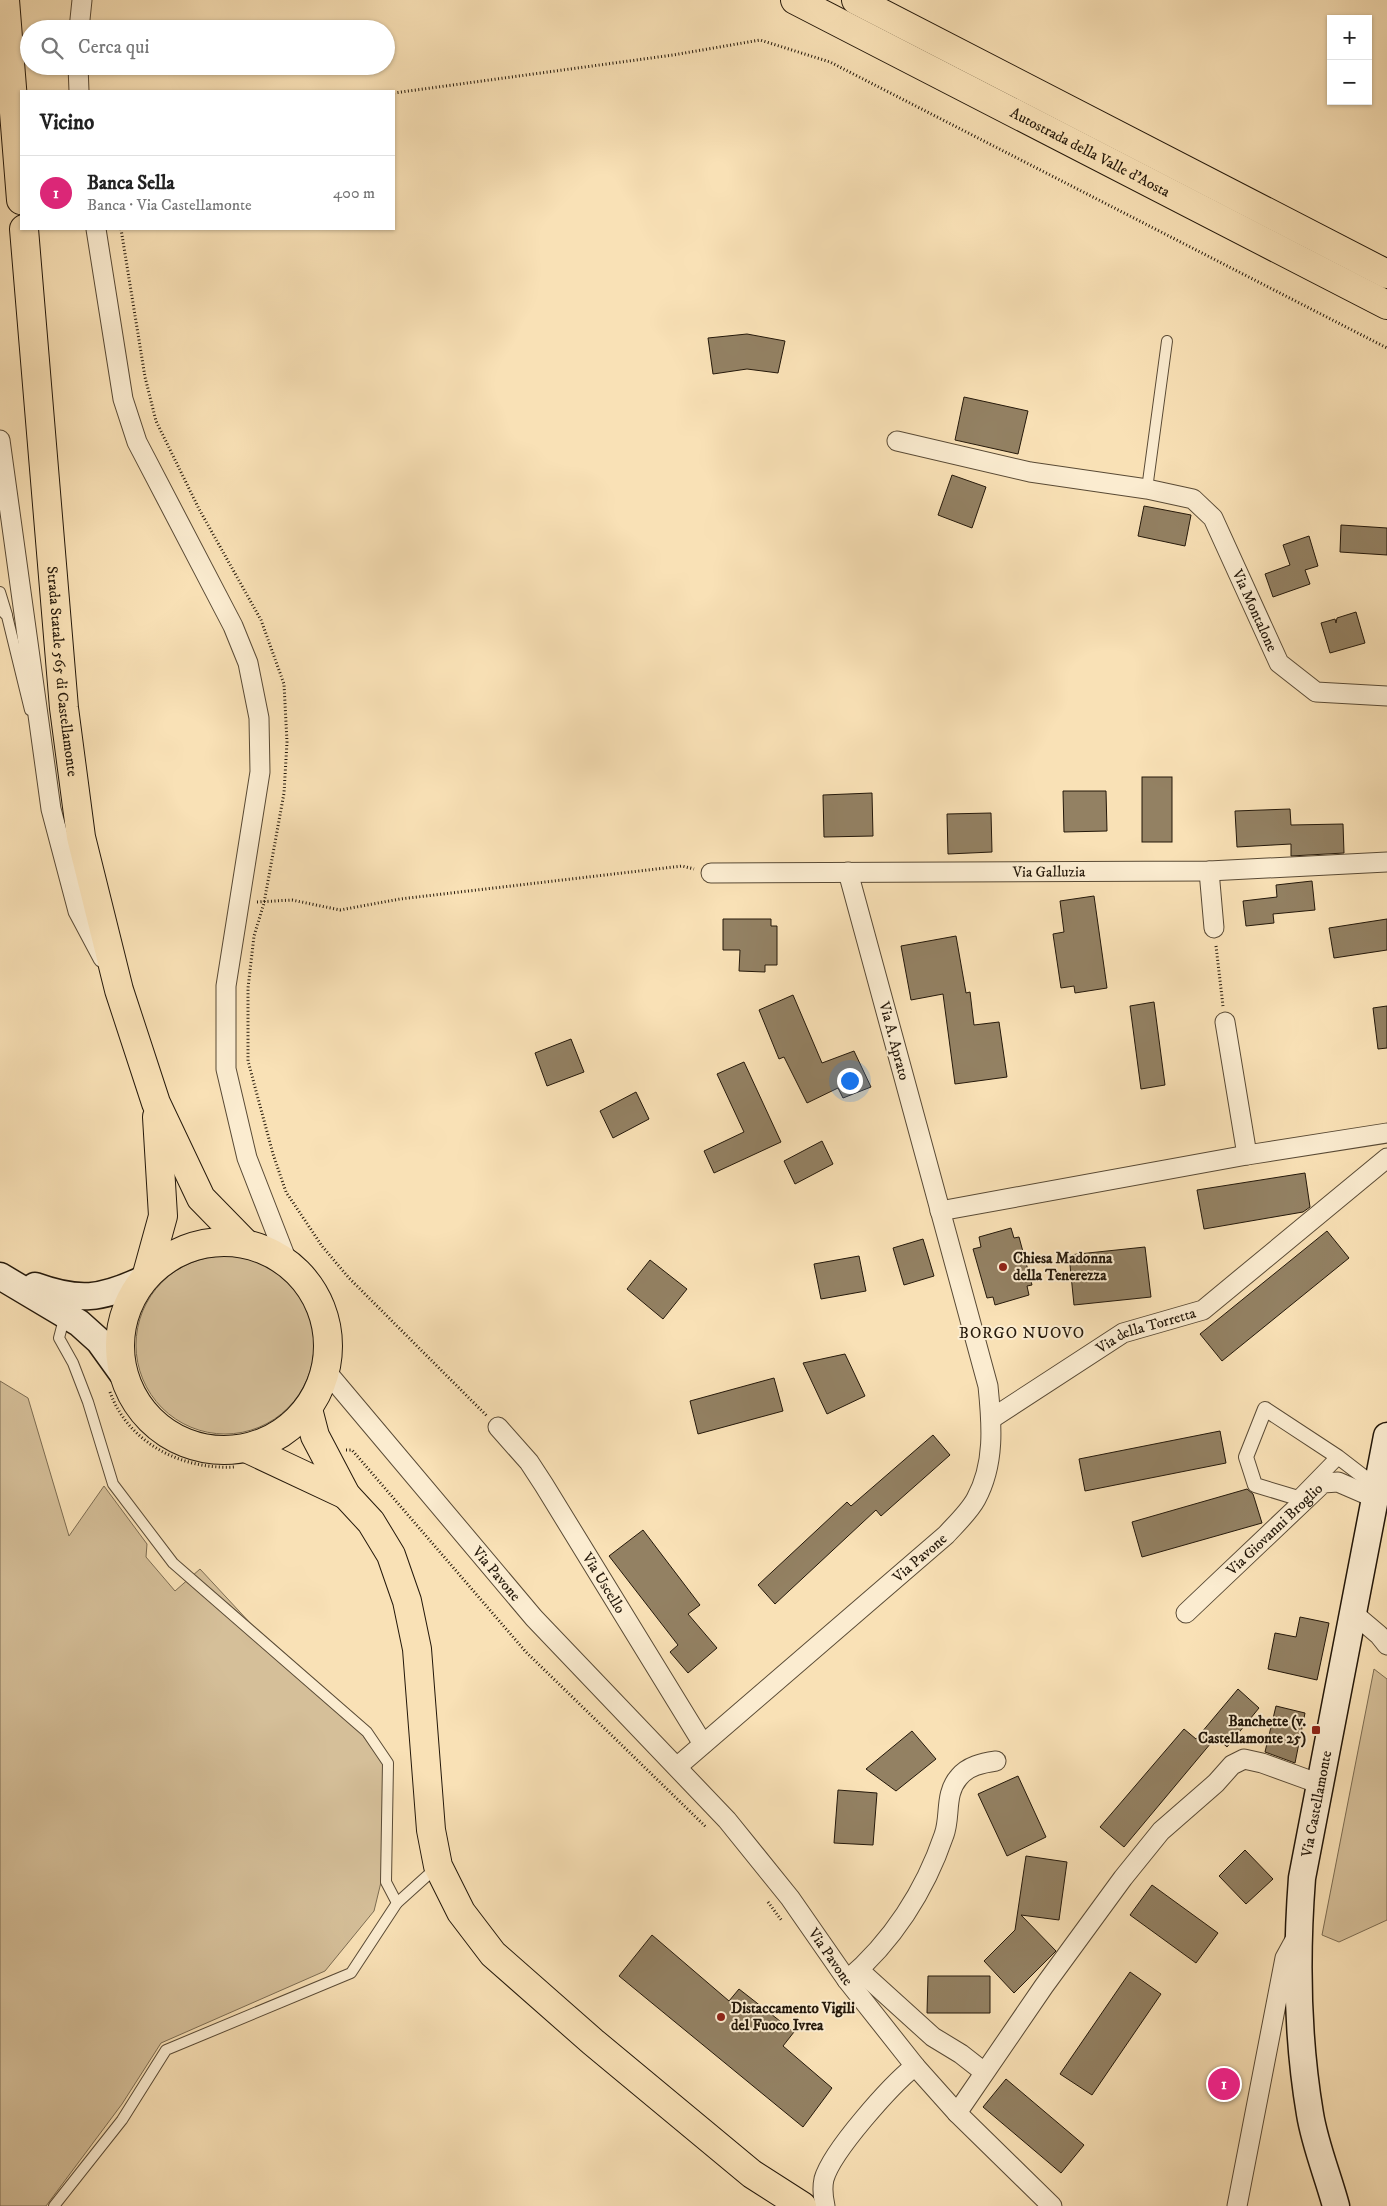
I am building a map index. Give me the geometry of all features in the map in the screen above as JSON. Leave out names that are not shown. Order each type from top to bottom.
[{"type":"main road","points":[[4,0],[20,188]]},
{"type":"main road","name":"Autostrada della Valle d'Aosta","points":[[795,0],[1387,305]]},
{"type":"main road","name":"Autostrada della Valle d'Aosta","points":[[856,0],[1387,274]]},
{"type":"main road","name":"Strada Statale 565 di Castellamonte","points":[[24,230],[64,708],[81,837],[119,990],[156,1103],[201,1198],[244,1242]]},
{"type":"main road","name":"Strada Statale 565 di Castellamonte","points":[[144,1277],[162,1216],[156,1103]]},
{"type":"main road","points":[[0,1274],[57,1294],[88,1297],[115,1292],[144,1277],[173,1253],[204,1242],[244,1242],[287,1261],[309,1284],[327,1323],[326,1371],[308,1409],[283,1434],[245,1458]]},
{"type":"main road","points":[[0,1274],[65,1314],[99,1341],[115,1380],[138,1408],[162,1431],[198,1448],[245,1458],[346,1495]]},
{"type":"main road","points":[[115,1380],[118,1342],[126,1307],[144,1277]]},
{"type":"main road","points":[[308,1409],[315,1436],[346,1495],[371,1522],[392,1555],[408,1601],[416,1649],[431,1830],[438,1866],[461,1912],[493,1954],[593,2042],[752,2174],[802,2206]]},
{"type":"main road","name":"Via Castellamonte","points":[[1336,2206],[1310,2116],[1301,2038],[1297,1936],[1302,1878],[1387,1436]]},
{"type":"street","points":[[79,20],[82,0]]},
{"type":"street","points":[[78,75],[79,90]]},
{"type":"street","points":[[96,230],[124,399],[137,442],[233,626],[248,663],[259,718],[260,772],[226,986],[226,1069],[246,1158],[287,1261]]},
{"type":"street","points":[[0,440],[51,809],[78,911],[119,990]]},
{"type":"street","name":"Via Montalone","points":[[897,441],[1030,472],[1147,489],[1194,499],[1213,518],[1279,663],[1316,692],[1387,696]]},
{"type":"street","name":"Via Galluzia","points":[[711,873],[1209,871],[1387,862]]},
{"type":"street","points":[[1209,871],[1214,928]]},
{"type":"street","name":"Via A. Aprato","points":[[848,872],[988,1386]]},
{"type":"street","points":[[1225,1022],[1247,1155]]},
{"type":"street","points":[[940,1211],[1247,1155],[1387,1133]]},
{"type":"street","name":"Via della Torretta","points":[[991,1419],[1123,1333],[1203,1310],[1387,1158]]},
{"type":"street","name":"Via Pavone","points":[[326,1371],[534,1618],[596,1685],[678,1766],[727,1820],[853,1975],[915,2066],[957,2112],[1052,2206]]},
{"type":"street","name":"Via Pavone","points":[[678,1766],[946,1535],[975,1501],[988,1471],[991,1419],[988,1386]]},
{"type":"street","points":[[1338,1457],[1298,1498],[1255,1485],[1246,1457],[1265,1409],[1338,1457],[1376,1492]]},
{"type":"street","name":"Via Uscello","points":[[498,1427],[529,1462],[544,1485],[703,1744]]},
{"type":"street","name":"Via Giovanni Broglio","points":[[1186,1613],[1323,1483],[1338,1482],[1376,1492]]},
{"type":"street","points":[[1353,1613],[1379,1635],[1387,1645]]},
{"type":"street","points":[[984,2072],[961,2054],[933,2037],[853,1975],[872,1959],[894,1930],[924,1884],[944,1835],[949,1815],[949,1795],[958,1778],[968,1769],[996,1760]]},
{"type":"street","points":[[957,2112],[1044,1986],[1134,1865],[1161,1831],[1216,1783],[1232,1765],[1244,1760],[1262,1763],[1320,1784]]},
{"type":"street","name":"Via Castellamonte","points":[[1237,2206],[1285,1958],[1297,1936]]},
{"type":"street","points":[[825,2206],[822,2194],[824,2179],[837,2153],[900,2078],[915,2066]]},
{"type":"lane","points":[[1147,489],[1167,341]]},
{"type":"lane","points":[[0,592],[3,613],[42,747]]},
{"type":"lane","points":[[65,1314],[59,1338],[73,1363],[88,1402],[113,1484],[173,1563],[367,1732],[388,1763],[386,1882],[397,1903]]},
{"type":"lane","points":[[54,2206],[122,2120],[166,2050],[351,1973],[397,1903],[438,1866]]},
{"type":"path","points":[[395,93],[644,59],[760,40],[830,62],[1387,348]]},
{"type":"path","points":[[239,901],[264,903],[292,900],[340,910],[400,899],[682,866],[711,873]]},
{"type":"path","points":[[264,903],[254,936],[248,988],[248,1061],[260,1111],[286,1192],[322,1246],[349,1278],[498,1427]]},
{"type":"path","points":[[1214,928],[1225,1022]]},
{"type":"path","points":[[115,1380],[114,1403],[129,1426],[148,1443],[186,1462],[218,1468],[245,1458]]},
{"type":"path","points":[[327,1460],[337,1450],[352,1450],[526,1652],[712,1833]]},
{"type":"path","points":[[767,1902],[785,1925]]},
{"type":"shaded area","points":[[225,1256],[259,1263],[274,1271],[288,1282],[299,1296],[307,1311],[314,1345],[307,1379],[299,1394],[288,1408],[274,1419],[259,1427],[225,1434],[191,1427],[176,1419],[162,1408],[151,1394],[143,1379],[136,1345],[143,1311],[151,1296],[162,1282],[176,1271],[191,1263]]},
{"type":"shaded area","points":[[0,1381],[28,1398],[69,1536],[104,1486],[147,1544],[146,1557],[175,1591],[200,1569],[252,1625],[361,1733],[384,1765],[382,1878],[374,1911],[325,1971],[161,2043],[122,2104],[46,2206],[0,2206]]},
{"type":"shaded area","points":[[1374,1669],[1387,1679],[1387,1920],[1339,1942],[1322,1935]]},
{"type":"building","points":[[747,334],[785,341],[778,373],[747,369],[713,374],[708,338]]},
{"type":"building","points":[[964,397],[1028,411],[1018,454],[955,440]]},
{"type":"building","points":[[952,475],[986,487],[972,528],[938,515]]},
{"type":"building","points":[[1144,506],[1191,515],[1185,546],[1138,536]]},
{"type":"building","points":[[1341,525],[1387,528],[1387,555],[1340,552]]},
{"type":"building","points":[[1309,536],[1318,566],[1305,570],[1310,584],[1273,597],[1265,574],[1290,565],[1283,545]]},
{"type":"building","points":[[1356,612],[1365,643],[1330,653],[1321,623],[1335,619],[1336,623],[1337,618]]},
{"type":"building","points":[[1142,777],[1172,777],[1172,842],[1142,842]]},
{"type":"building","points":[[1063,791],[1106,791],[1107,831],[1064,832]]},
{"type":"building","points":[[872,793],[873,836],[824,837],[823,795]]},
{"type":"building","points":[[1290,809],[1291,825],[1343,824],[1344,853],[1291,856],[1291,844],[1237,847],[1235,811]]},
{"type":"building","points":[[991,813],[992,852],[948,854],[947,814]]},
{"type":"building","points":[[1312,881],[1315,910],[1273,914],[1274,923],[1246,926],[1243,901],[1277,897],[1276,885]]},
{"type":"building","points":[[1094,896],[1107,988],[1075,993],[1074,986],[1061,988],[1053,934],[1064,932],[1060,901]]},
{"type":"building","points":[[723,919],[771,919],[771,926],[777,926],[777,965],[765,965],[765,972],[739,971],[740,950],[723,950]]},
{"type":"building","points":[[1387,919],[1387,950],[1334,958],[1329,928]]},
{"type":"building","points":[[956,936],[966,993],[970,992],[974,1025],[999,1022],[1007,1077],[955,1084],[943,994],[911,1000],[901,946]]},
{"type":"building","points":[[793,995],[822,1063],[854,1051],[871,1087],[843,1098],[838,1088],[807,1103],[784,1057],[779,1059],[759,1010]]},
{"type":"building","points":[[1154,1002],[1165,1085],[1141,1089],[1130,1006]]},
{"type":"building","points":[[1387,1006],[1387,1048],[1378,1049],[1373,1008]]},
{"type":"building","points":[[571,1039],[584,1072],[547,1086],[535,1053]]},
{"type":"building","points":[[744,1062],[781,1142],[714,1173],[704,1151],[744,1132],[717,1074]]},
{"type":"building","points":[[636,1092],[649,1119],[613,1138],[600,1111]]},
{"type":"building","points":[[822,1141],[833,1164],[795,1184],[784,1161]]},
{"type":"building","points":[[1305,1173],[1310,1207],[1303,1212],[1204,1229],[1197,1190]]},
{"type":"building","name":"Chiesa Madonna della Tenerezza","points":[[1011,1228],[1014,1238],[1019,1237],[1032,1285],[1027,1286],[1029,1295],[995,1305],[993,1297],[987,1298],[973,1249],[981,1247],[979,1237]]},
{"type":"building","points":[[1327,1231],[1349,1258],[1222,1361],[1200,1334]]},
{"type":"building","points":[[923,1239],[934,1276],[904,1285],[893,1248]]},
{"type":"building","points":[[1145,1247],[1151,1297],[1074,1305],[1069,1255]]},
{"type":"building","points":[[859,1256],[866,1291],[821,1299],[814,1264]]},
{"type":"building","points":[[650,1260],[687,1289],[663,1319],[627,1289]]},
{"type":"building","points":[[845,1354],[865,1396],[827,1414],[803,1363]]},
{"type":"building","points":[[774,1378],[783,1411],[698,1434],[690,1401]]},
{"type":"building","points":[[1220,1431],[1226,1463],[1085,1491],[1079,1459]]},
{"type":"building","points":[[933,1435],[950,1455],[881,1516],[876,1510],[775,1604],[758,1585],[847,1502],[851,1506]]},
{"type":"building","points":[[1247,1489],[1253,1494],[1262,1523],[1142,1557],[1132,1522]]},
{"type":"building","points":[[643,1530],[700,1605],[688,1614],[717,1648],[688,1673],[670,1652],[678,1645],[609,1556]]},
{"type":"building","points":[[1300,1617],[1329,1623],[1317,1680],[1268,1669],[1275,1633],[1296,1637]]},
{"type":"building","points":[[1238,1689],[1259,1708],[1227,1747],[1216,1737],[1124,1847],[1100,1827],[1184,1729],[1196,1739]]},
{"type":"building","points":[[1276,1706],[1305,1713],[1295,1763],[1265,1752]]},
{"type":"building","points":[[912,1731],[936,1759],[896,1791],[866,1769]]},
{"type":"building","points":[[1018,1776],[1046,1837],[1007,1856],[978,1794]]},
{"type":"building","points":[[838,1790],[877,1793],[873,1845],[834,1843]]},
{"type":"building","points":[[1245,1850],[1273,1879],[1246,1904],[1219,1876]]},
{"type":"building","points":[[1026,1856],[1067,1862],[1059,1920],[1021,1915],[1056,1951],[1014,1993],[984,1961],[1015,1930]]},
{"type":"building","points":[[1152,1885],[1218,1933],[1196,1963],[1130,1915]]},
{"type":"building","name":"Distaccamento Vigili del Fuoco Ivrea","points":[[652,1935],[729,2001],[739,1989],[794,2032],[783,2046],[832,2088],[803,2127],[619,1976]]},
{"type":"building","points":[[1130,1972],[1161,1994],[1092,2095],[1060,2074]]},
{"type":"building","points":[[928,1976],[990,1976],[990,2013],[927,2013]]},
{"type":"building","points":[[1006,2079],[1084,2145],[1061,2173],[983,2107]]},
{"type":"place","name":"Chiesa Madonna della Tenerezza","points":[[1003,1267]]},
{"type":"place","name":"Banchette (v. Castellamonte 25)","points":[[1316,1730]]},
{"type":"place","name":"Distaccamento Vigili del Fuoco Ivrea","points":[[721,2017]]},
{"type":"place","name":"Banca Sella","points":[[1224,2084]]},
{"type":"district","name":"BORGO NUOVO","points":[[1022,1333]]}]
